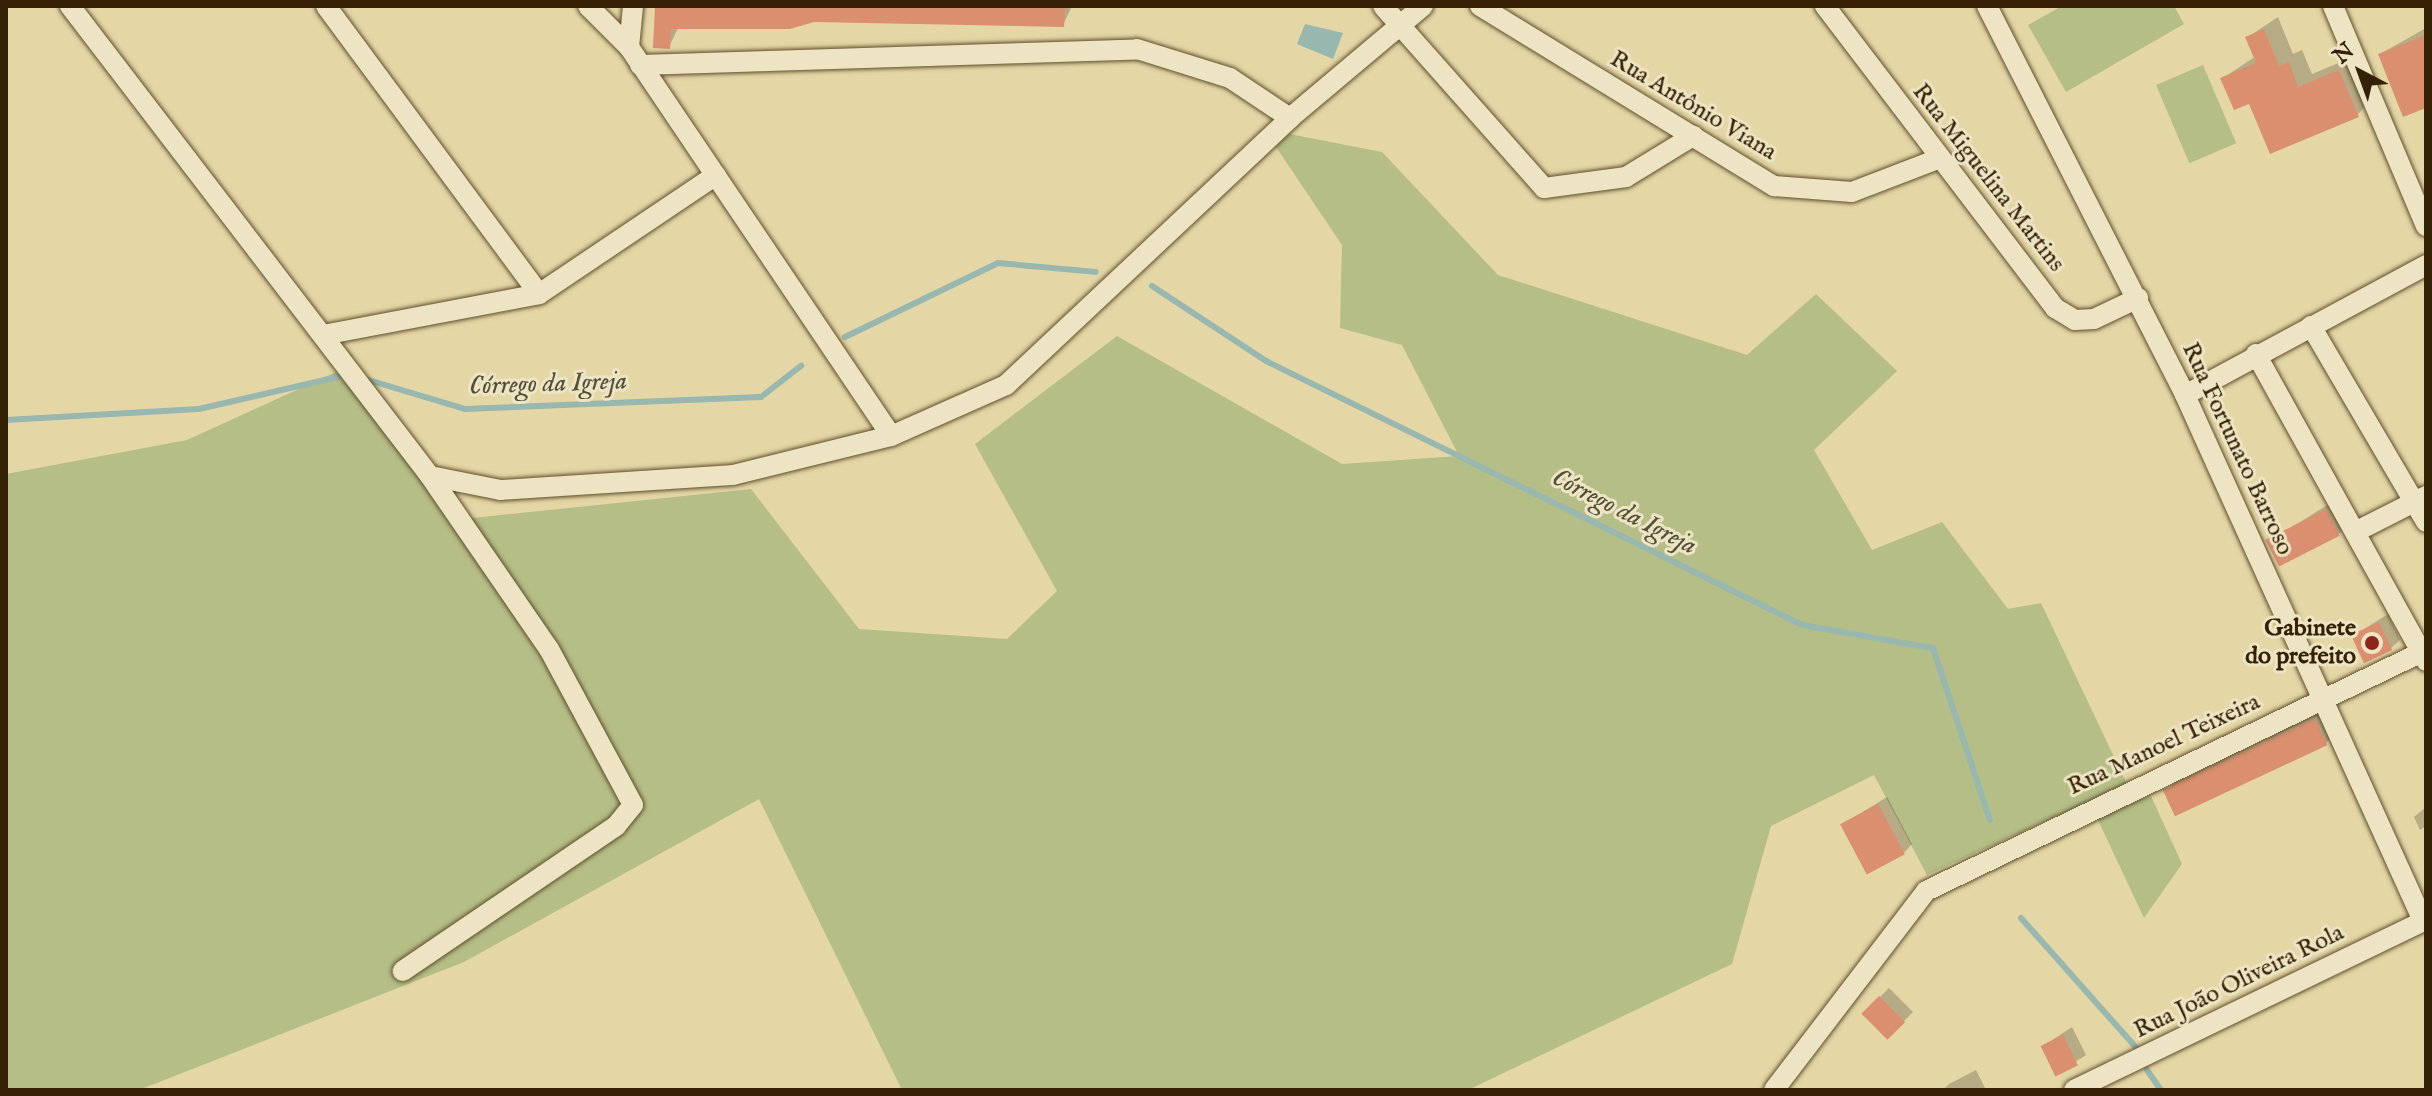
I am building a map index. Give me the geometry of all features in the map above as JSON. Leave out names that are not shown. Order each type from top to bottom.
[{"type":"street","points":[[70,6],[430,476],[549,649],[633,805],[616,826],[403,971]]},
{"type":"street","points":[[326,6],[539,294]]},
{"type":"street","points":[[588,6],[629,47],[891,436]]},
{"type":"street","points":[[629,47],[633,6]]},
{"type":"street","points":[[1383,6],[1544,188],[1626,177],[1693,136]]},
{"type":"street","points":[[430,476],[501,490],[733,475],[891,436],[1006,385],[1290,118],[1399,21],[1423,6]]},
{"type":"street","name":"Rua Antônio Viana","points":[[1480,6],[1774,186],[1852,192],[1938,159]]},
{"type":"street","name":"Rua Miguelina Martins","points":[[1825,6],[1938,159],[2055,308],[2075,320],[2094,319],[2138,298]]},
{"type":"street","name":"Rua Fortunato Barroso","points":[[1987,6],[2185,395],[2425,921]]},
{"type":"street","points":[[2333,6],[2426,226]]},
{"type":"street","points":[[640,65],[1137,49],[1230,78],[1290,118]]},
{"type":"street","points":[[323,335],[539,294],[716,175]]},
{"type":"street","points":[[2185,395],[2426,265]]},
{"type":"street","points":[[2311,326],[2421,499],[2426,522]]},
{"type":"street","points":[[2256,354],[2359,530],[2425,654]]},
{"type":"street","points":[[2359,530],[2421,499]]},
{"type":"street","name":"Rua Manoel Teixeira","points":[[1774,1090],[1926,891],[2425,654]]},
{"type":"street","name":"Rua João Oliveira Rola","points":[[2074,1090],[2425,921]]},
{"type":"green space","points":[[2062,6],[2174,6],[2184,24],[2066,92],[2028,25]]},
{"type":"green space","points":[[2203,65],[2236,143],[2189,163],[2156,85]]},
{"type":"green space","points":[[1264,129],[1382,152],[1498,275],[1747,355],[1816,294],[1897,371],[1814,450],[1872,550],[1942,522],[2008,609],[2041,603],[2135,801],[2151,796],[2182,864],[2144,918],[2089,801],[1927,875],[1874,775],[1771,826],[1732,964],[1468,1090],[902,1090],[759,799],[464,962],[139,1090],[6,1090],[6,474],[187,440],[336,372],[463,519],[751,489],[859,629],[1007,639],[1057,591],[975,444],[1117,336],[1342,464],[1459,456],[1402,345],[1340,328],[1342,245]]},
{"type":"water","points":[[1305,24],[1343,33],[1333,59],[1297,44]]},
{"type":"building","points":[[655,6],[1065,6],[1064,27],[814,22],[790,29],[671,29],[670,49],[653,48]]},
{"type":"building","points":[[2264,29],[2279,66],[2289,62],[2298,87],[2339,70],[2359,117],[2270,154],[2249,104],[2234,110],[2220,78],[2256,63],[2245,37]]},
{"type":"building","points":[[2426,35],[2426,108],[2403,117],[2378,54]]},
{"type":"building","points":[[2326,509],[2340,536],[2279,567],[2265,540]]},
{"type":"building","name":"Gabinete do prefeito","points":[[2379,622],[2392,650],[2364,663],[2351,635]]},
{"type":"building","points":[[2315,719],[2327,745],[2175,816],[2163,790]]},
{"type":"building","points":[[1878,804],[1905,854],[1867,875],[1840,824]]},
{"type":"building","points":[[1879,996],[1905,1022],[1887,1040],[1861,1014]]},
{"type":"building","points":[[2063,1035],[2078,1066],[2055,1077],[2041,1046]]},
{"type":"waterway","name":"Córrego da Igreja","points":[[845,337],[998,263],[1096,272]]},
{"type":"waterway","name":"Córrego da Igreja","points":[[1152,286],[1266,361],[1802,625],[1933,648],[1990,820]]},
{"type":"waterway","name":"Córrego da Igreja","points":[[365,379],[465,409],[761,397],[801,366]]},
{"type":"waterway","name":"Córrego da Igreja","points":[[6,420],[199,409],[346,375]]},
{"type":"waterway","name":"Córrego da Igreja","points":[[2021,918],[2138,1050]]},
{"type":"waterway","name":"Córrego da Igreja","points":[[2147,1070],[2161,1090]]},
{"type":"place","name":"Gabinete do prefeito","points":[[2372,643]]}]
